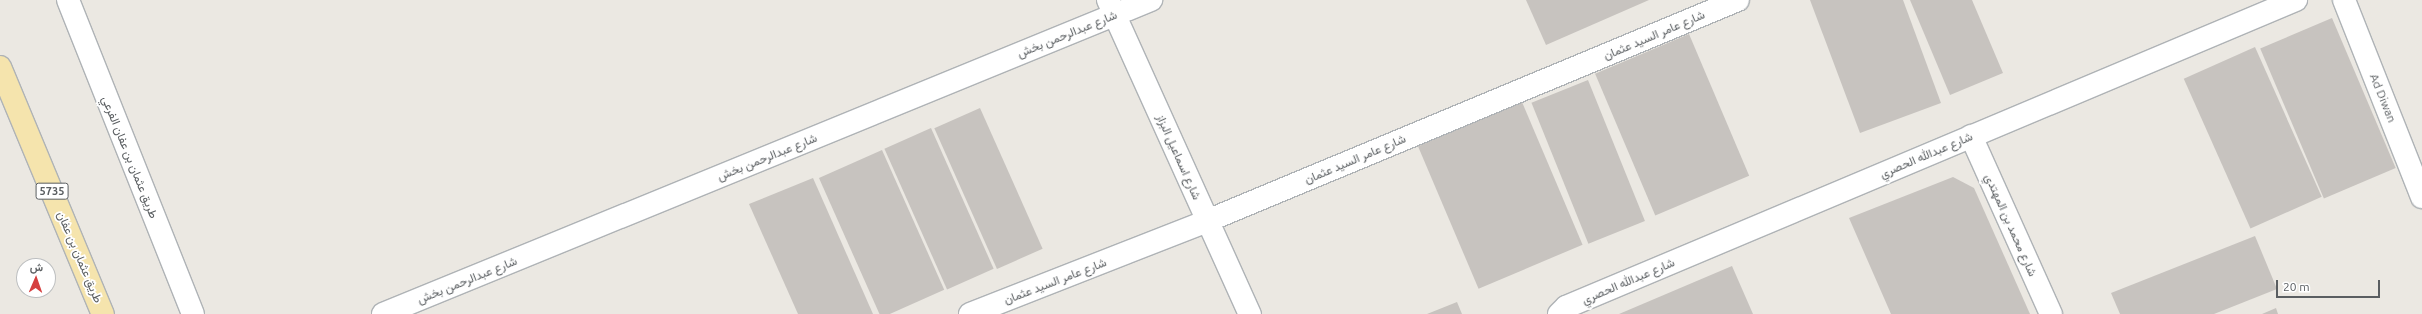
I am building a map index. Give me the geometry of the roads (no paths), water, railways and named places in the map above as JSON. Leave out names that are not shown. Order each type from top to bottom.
[{"type":"main road","name":"طريق عثمان بن عفان","points":[[0,67],[103,314]]},
{"type":"street","name":"طريق عثمان بن عفان الفرعي","points":[[68,0],[192,314]]},
{"type":"street","name":"شارع عبدالرحمن بخش","points":[[383,314],[1111,8],[1151,0]]},
{"type":"street","name":"شارع عامر السيد عثمان","points":[[970,314],[1207,221],[1738,0]]},
{"type":"street","name":"شارع عبدالله الحصري","points":[[1559,314],[1566,307],[2296,0]]},
{"type":"street","name":"Ad Diwan","points":[[2344,0],[2422,196]]},
{"type":"street","name":"شارع اسماعيل البزاز","points":[[1111,8],[1250,314]]},
{"type":"street","name":"شارع محمد بن المهتدي","points":[[1971,136],[2051,314]]}]
